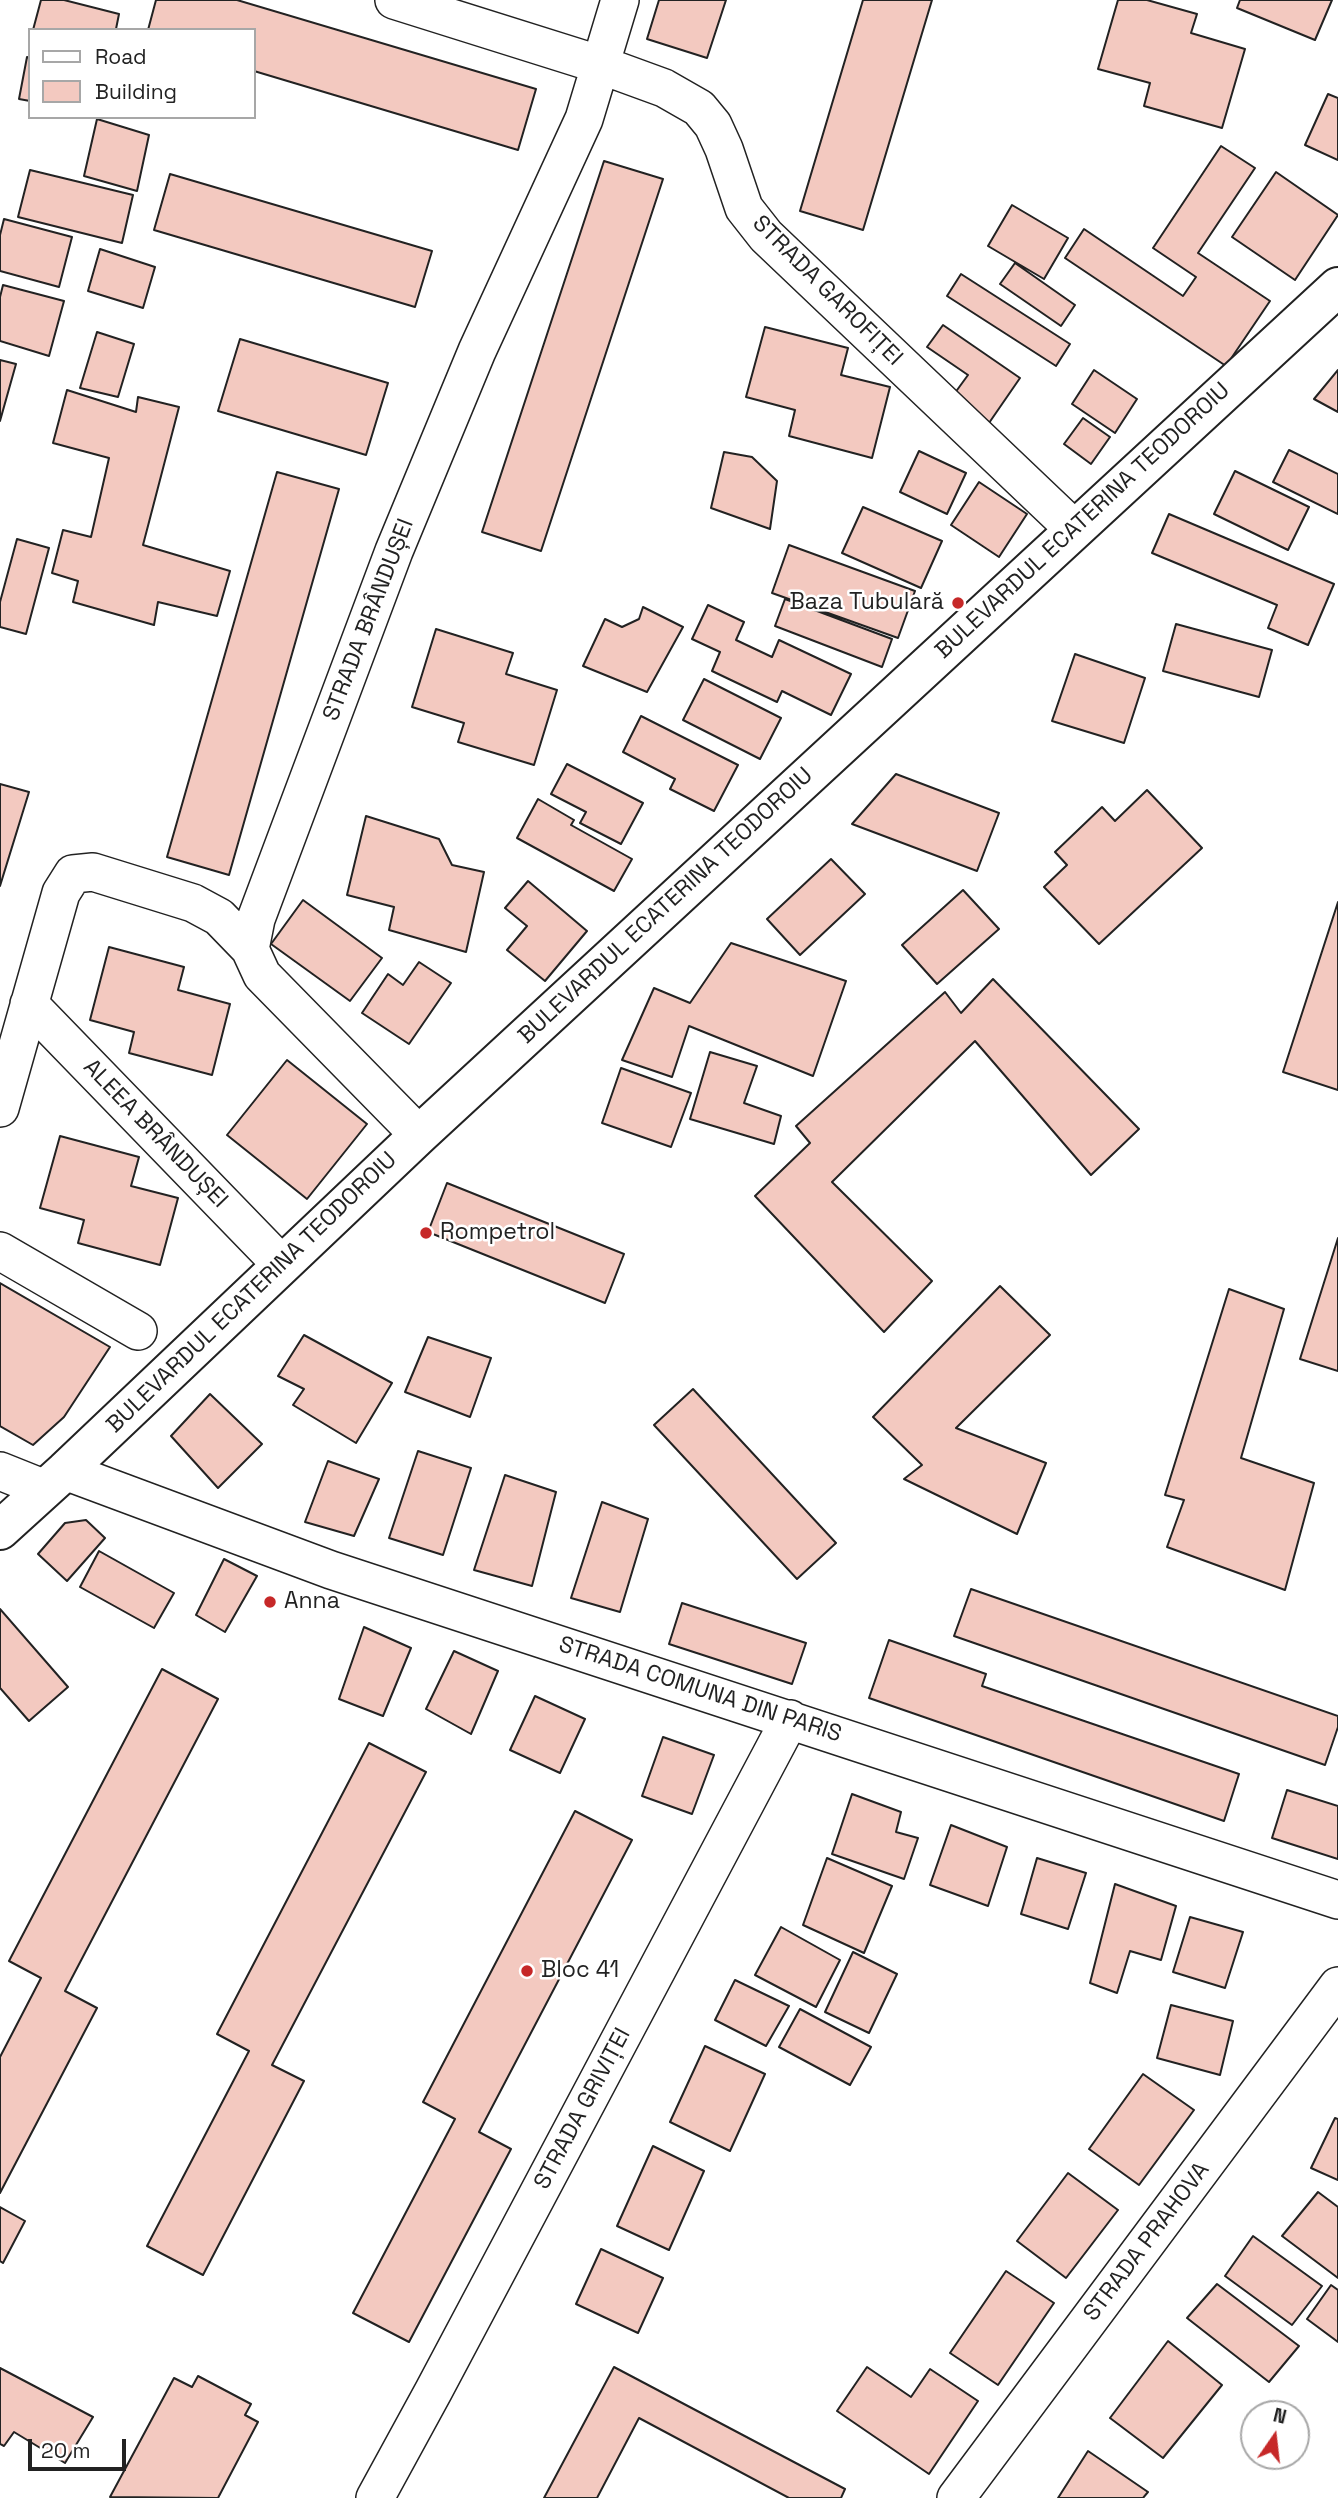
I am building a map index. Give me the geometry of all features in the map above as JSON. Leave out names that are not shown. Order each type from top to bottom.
[{"type":"main road","name":"BULEVARDUL ECATERINA TEODOROIU","points":[[0,1530],[419,1135],[1338,287]]},
{"type":"street","name":"STRADA GAROFIȚEI","points":[[394,0],[601,65],[664,88],[699,108],[713,125],[724,149],[744,208],[766,236],[1074,529]]},
{"type":"street","name":"STRADA BRÂNDUȘEI","points":[[250,949],[256,919],[394,551],[477,351],[584,118],[620,0]]},
{"type":"street","points":[[0,1108],[61,893],[73,874],[93,872],[193,903],[219,917],[250,949],[262,975],[419,1135]]},
{"type":"street","name":"ALEEA BRÂNDUȘEI","points":[[29,1004],[281,1264]]},
{"type":"street","points":[[0,1251],[138,1331]]},
{"type":"street","name":"STRADA COMUNA DIN PARIS","points":[[0,1471],[55,1480],[1338,1900]]},
{"type":"street","name":"STRADA GRIVIȚEI","points":[[374,2498],[790,1719]]},
{"type":"street","name":"STRADA PRAHOVA","points":[[956,2498],[1338,1986]]},
{"type":"building","points":[[41,0],[64,0],[119,14],[116,28],[34,28]]},
{"type":"building","points":[[156,0],[237,0],[536,89],[518,150],[256,72],[256,28],[149,28]]},
{"type":"building","points":[[659,0],[726,0],[707,58],[647,39]]},
{"type":"building","points":[[863,0],[932,0],[863,230],[800,211]]},
{"type":"building","points":[[1118,0],[1147,0],[1197,14],[1191,33],[1245,49],[1222,128],[1144,106],[1150,83],[1098,69]]},
{"type":"building","points":[[1240,0],[1332,0],[1315,40],[1237,8]]},
{"type":"building","points":[[27,57],[28,101],[19,99]]},
{"type":"building","points":[[1328,94],[1338,98],[1338,160],[1305,145]]},
{"type":"building","points":[[97,119],[149,135],[137,191],[84,176]]},
{"type":"building","points":[[1221,146],[1255,168],[1198,253],[1270,301],[1226,366],[1065,258],[1084,229],[1183,296],[1196,277],[1153,248]]},
{"type":"building","points":[[604,161],[663,179],[541,551],[482,532]]},
{"type":"building","points":[[30,170],[133,195],[122,243],[18,217]]},
{"type":"building","points":[[1276,172],[1338,215],[1295,280],[1232,237]]},
{"type":"building","points":[[170,174],[432,251],[415,307],[154,230]]},
{"type":"building","points":[[1012,205],[1068,238],[1044,279],[988,246]]},
{"type":"building","points":[[4,219],[72,237],[59,287],[0,271],[0,235]]},
{"type":"building","points":[[100,249],[155,267],[143,308],[88,291]]},
{"type":"building","points":[[1015,263],[1075,305],[1061,326],[1000,284]]},
{"type":"building","points":[[961,274],[1070,344],[1056,366],[947,296]]},
{"type":"building","points":[[3,285],[64,301],[49,356],[0,341],[0,297]]},
{"type":"building","points":[[943,325],[1020,378],[989,423],[952,397],[968,375],[927,347]]},
{"type":"building","points":[[765,327],[848,348],[841,375],[890,387],[872,458],[789,436],[795,410],[746,397]]},
{"type":"building","points":[[97,332],[134,344],[118,397],[80,388]]},
{"type":"building","points":[[240,339],[388,383],[366,455],[218,411]]},
{"type":"building","points":[[0,360],[16,364],[0,421]]},
{"type":"building","points":[[1094,370],[1137,399],[1115,433],[1072,404]]},
{"type":"building","points":[[1338,370],[1338,412],[1314,399]]},
{"type":"building","points":[[67,390],[136,412],[138,397],[179,407],[143,545],[230,571],[217,616],[158,602],[154,625],[73,602],[78,581],[52,573],[63,530],[91,537],[109,458],[53,443]]},
{"type":"building","points":[[1083,418],[1110,437],[1091,464],[1064,444]]},
{"type":"building","points":[[1289,450],[1338,474],[1338,514],[1273,482]]},
{"type":"building","points":[[919,451],[966,473],[947,514],[900,492]]},
{"type":"building","points":[[724,452],[752,457],[777,481],[770,529],[711,508]]},
{"type":"building","points":[[1235,471],[1309,507],[1288,550],[1214,514]]},
{"type":"building","points":[[277,472],[339,489],[229,875],[167,857]]},
{"type":"building","points":[[979,482],[1027,514],[999,557],[951,525]]},
{"type":"building","points":[[863,507],[942,541],[921,588],[842,553]]},
{"type":"building","points":[[1169,514],[1334,584],[1308,645],[1268,628],[1277,605],[1152,553]]},
{"type":"building","points":[[17,539],[49,548],[26,634],[0,627],[0,602]]},
{"type":"building","points":[[789,545],[915,591],[898,638],[772,593]]},
{"type":"building","points":[[785,599],[892,639],[882,667],[775,626]]},
{"type":"building","points":[[708,605],[744,622],[736,640],[772,657],[779,640],[851,674],[831,715],[782,691],[777,702],[712,671],[720,652],[692,639]]},
{"type":"building","points":[[643,607],[683,627],[647,692],[583,666],[605,619],[622,627],[639,619]]},
{"type":"building","points":[[1176,624],[1272,650],[1259,697],[1163,671]]},
{"type":"building","points":[[436,629],[513,653],[506,674],[557,690],[534,765],[458,742],[464,723],[412,707]]},
{"type":"building","points":[[1075,654],[1145,678],[1124,743],[1052,721]]},
{"type":"building","points":[[704,679],[781,718],[760,759],[683,720]]},
{"type":"building","points":[[641,716],[738,765],[714,811],[670,789],[675,779],[623,752]]},
{"type":"building","points":[[567,764],[643,803],[621,844],[580,823],[586,812],[551,794]]},
{"type":"building","points":[[896,774],[999,813],[977,871],[852,824]]},
{"type":"building","points":[[0,784],[29,792],[0,886]]},
{"type":"building","points":[[1147,790],[1202,848],[1099,944],[1044,887],[1067,865],[1055,852],[1102,807],[1115,821]]},
{"type":"building","points":[[538,799],[574,820],[571,825],[632,859],[614,891],[517,838]]},
{"type":"building","points":[[366,816],[439,839],[452,865],[484,872],[466,952],[389,930],[394,907],[347,895]]},
{"type":"building","points":[[831,859],[865,894],[800,955],[767,919]]},
{"type":"building","points":[[528,881],[587,931],[545,981],[507,950],[527,926],[505,908]]},
{"type":"building","points":[[963,890],[999,929],[937,984],[902,945]]},
{"type":"building","points":[[303,900],[382,958],[350,1001],[271,944]]},
{"type":"building","points":[[1338,902],[1338,1090],[1283,1072]]},
{"type":"building","points":[[731,943],[846,981],[813,1076],[689,1026],[672,1077],[622,1060],[654,988],[690,1003]]},
{"type":"building","points":[[109,947],[184,967],[178,990],[230,1004],[212,1075],[129,1053],[134,1032],[90,1020]]},
{"type":"building","points":[[419,962],[451,983],[409,1044],[362,1013],[388,974],[403,985]]},
{"type":"building","points":[[993,979],[1139,1129],[1091,1175],[975,1041],[832,1182],[932,1281],[884,1332],[755,1196],[810,1143],[796,1126],[945,992],[961,1013]]},
{"type":"building","points":[[710,1052],[757,1066],[744,1103],[781,1116],[774,1144],[690,1119]]},
{"type":"building","points":[[287,1060],[367,1124],[307,1199],[227,1135]]},
{"type":"building","points":[[621,1068],[691,1093],[671,1147],[602,1123]]},
{"type":"building","points":[[60,1136],[139,1157],[131,1186],[178,1198],[160,1265],[78,1243],[84,1220],[40,1208]]},
{"type":"building","points":[[447,1183],[624,1254],[605,1303],[428,1232]]},
{"type":"building","points":[[1338,1238],[1338,1371],[1300,1359]]},
{"type":"building","points":[[0,1283],[110,1347],[64,1417],[33,1445],[0,1426]]},
{"type":"building","points":[[1000,1286],[1050,1335],[956,1428],[1046,1463],[1017,1534],[904,1479],[922,1465],[873,1417]]},
{"type":"building","points":[[1229,1289],[1284,1309],[1241,1458],[1314,1483],[1285,1590],[1167,1547],[1184,1500],[1165,1495]]},
{"type":"building","points":[[304,1335],[392,1383],[356,1443],[293,1405],[304,1389],[278,1376]]},
{"type":"building","points":[[428,1337],[491,1358],[470,1417],[405,1392]]},
{"type":"building","points":[[693,1389],[836,1543],[797,1579],[654,1425]]},
{"type":"building","points":[[210,1394],[262,1444],[218,1488],[171,1436]]},
{"type":"building","points":[[418,1451],[471,1468],[443,1555],[389,1538]]},
{"type":"building","points":[[328,1461],[379,1479],[354,1536],[305,1522]]},
{"type":"building","points":[[505,1475],[556,1492],[532,1586],[474,1570]]},
{"type":"building","points":[[602,1502],[648,1519],[620,1612],[571,1598]]},
{"type":"building","points":[[86,1520],[105,1538],[67,1581],[38,1554],[65,1523]]},
{"type":"building","points":[[99,1551],[174,1593],[154,1628],[80,1587]]},
{"type":"building","points":[[224,1559],[257,1576],[225,1632],[196,1615]]},
{"type":"building","points":[[971,1589],[1338,1716],[1338,1727],[1325,1765],[954,1636]]},
{"type":"building","points":[[682,1603],[806,1643],[792,1684],[669,1644]]},
{"type":"building","points":[[0,1609],[68,1687],[29,1721],[0,1688]]},
{"type":"building","points":[[364,1627],[411,1648],[383,1716],[339,1699]]},
{"type":"building","points":[[889,1640],[986,1674],[982,1686],[1239,1774],[1224,1821],[869,1698]]},
{"type":"building","points":[[454,1651],[498,1671],[471,1734],[426,1709]]},
{"type":"building","points":[[162,1669],[218,1699],[65,1991],[97,2008],[0,2193],[0,2057],[41,1978],[9,1961]]},
{"type":"building","points":[[535,1696],[585,1719],[560,1773],[510,1750]]},
{"type":"building","points":[[663,1737],[714,1755],[692,1814],[642,1796]]},
{"type":"building","points":[[369,1743],[426,1772],[272,2065],[304,2081],[203,2275],[147,2246],[249,2051],[217,2034]]},
{"type":"building","points":[[1287,1790],[1338,1806],[1338,1859],[1272,1838]]},
{"type":"building","points":[[852,1794],[901,1812],[896,1832],[918,1838],[904,1879],[832,1854]]},
{"type":"building","name":"Bloc 41","points":[[575,1811],[632,1840],[479,2132],[511,2149],[409,2342],[353,2313],[455,2119],[423,2102]]},
{"type":"building","points":[[951,1825],[1007,1847],[988,1906],[930,1885]]},
{"type":"building","points":[[827,1858],[892,1886],[864,1953],[803,1925]]},
{"type":"building","points":[[1037,1858],[1086,1873],[1068,1929],[1021,1914]]},
{"type":"building","points":[[1115,1884],[1176,1906],[1161,1960],[1130,1951],[1117,1993],[1090,1983]]},
{"type":"building","points":[[1190,1917],[1243,1932],[1225,1988],[1173,1972]]},
{"type":"building","points":[[781,1927],[840,1960],[816,2007],[755,1975]]},
{"type":"building","points":[[853,1952],[897,1974],[869,2033],[825,2012]]},
{"type":"building","points":[[735,1980],[789,2006],[766,2046],[715,2020]]},
{"type":"building","points":[[1171,2005],[1233,2021],[1220,2075],[1157,2058]]},
{"type":"building","points":[[800,2009],[871,2047],[850,2085],[779,2047]]},
{"type":"building","points":[[705,2046],[765,2074],[730,2151],[670,2122]]},
{"type":"building","points":[[1143,2074],[1194,2110],[1139,2185],[1089,2149]]},
{"type":"building","points":[[1335,2118],[1338,2119],[1338,2180],[1311,2168]]},
{"type":"building","points":[[653,2146],[704,2171],[669,2250],[617,2226]]},
{"type":"building","points":[[1068,2173],[1118,2210],[1066,2278],[1017,2241]]},
{"type":"building","points":[[1318,2192],[1338,2207],[1338,2278],[1282,2236]]},
{"type":"building","points":[[0,2207],[25,2221],[3,2263],[0,2261]]},
{"type":"building","points":[[1253,2236],[1322,2286],[1292,2325],[1225,2276]]},
{"type":"building","points":[[601,2249],[663,2278],[638,2333],[576,2304]]},
{"type":"building","points":[[1006,2271],[1054,2303],[998,2385],[950,2353]]},
{"type":"building","points":[[1217,2284],[1299,2346],[1269,2382],[1187,2318]]},
{"type":"building","points":[[1331,2285],[1338,2290],[1338,2342],[1307,2319]]},
{"type":"building","points":[[1168,2341],[1222,2385],[1163,2458],[1110,2418]]},
{"type":"building","points":[[614,2367],[845,2489],[841,2498],[789,2498],[639,2418],[597,2498],[544,2498]]},
{"type":"building","points":[[867,2367],[911,2397],[930,2369],[978,2401],[929,2474],[837,2411]]},
{"type":"building","points":[[0,2368],[93,2417],[65,2463],[14,2432],[4,2446],[0,2444]]},
{"type":"building","points":[[198,2376],[251,2404],[245,2415],[258,2422],[218,2498],[110,2497],[174,2378],[192,2387]]},
{"type":"building","points":[[1088,2451],[1148,2492],[1143,2498],[1058,2498]]},
{"type":"place","name":"Baza Tubulară","points":[[958,603]]},
{"type":"place","name":"Rompetrol","points":[[426,1233]]},
{"type":"place","name":"Anna","points":[[270,1602]]},
{"type":"place","name":"Bloc 41","points":[[527,1971]]}]
